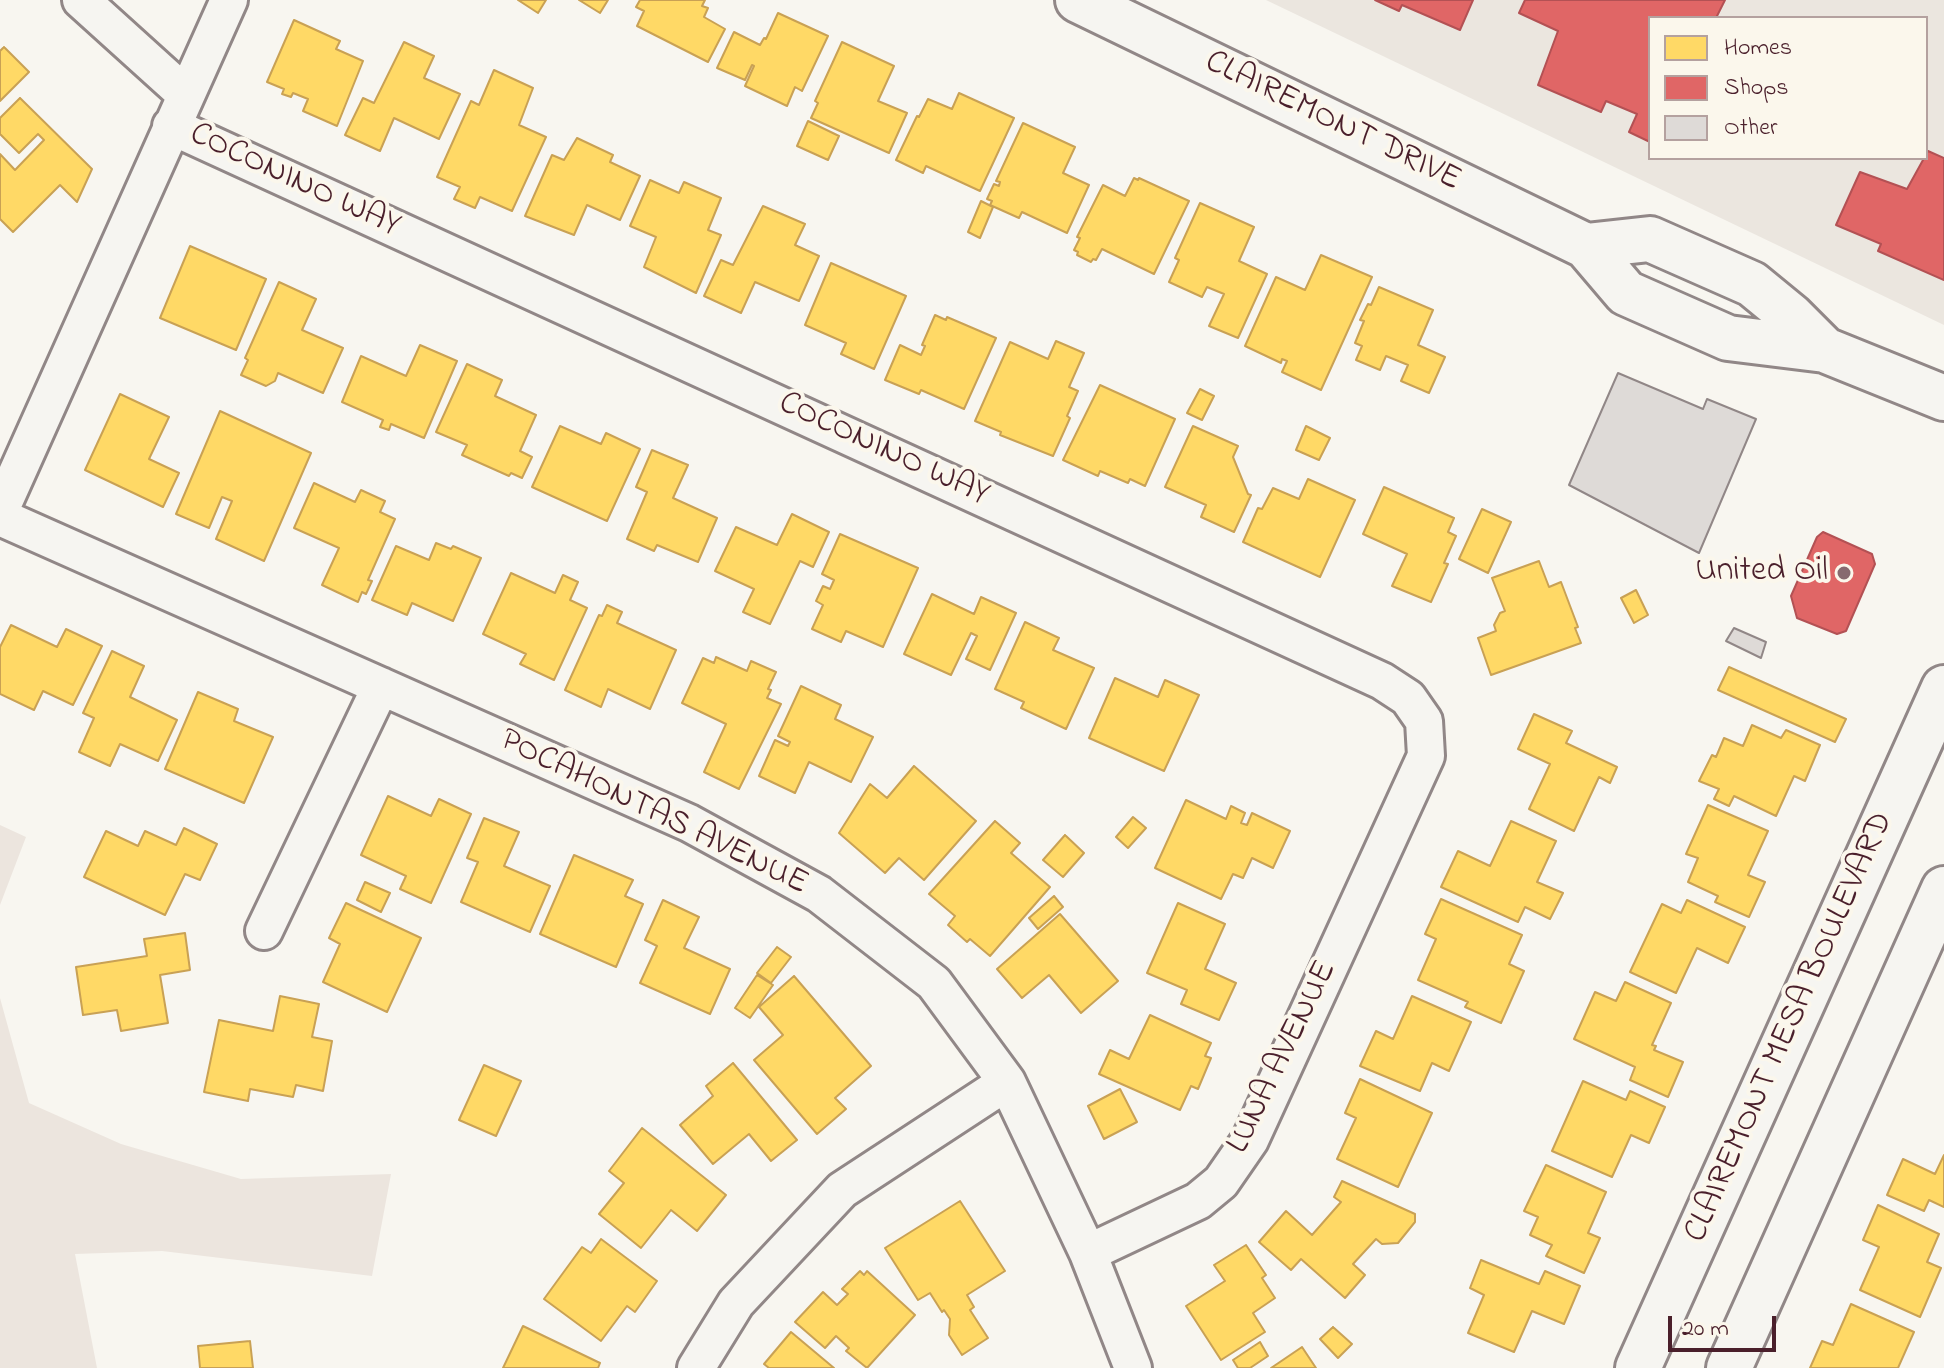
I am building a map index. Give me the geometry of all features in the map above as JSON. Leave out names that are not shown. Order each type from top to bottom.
[{"type":"main road","name":"CLAIREMONT DRIVE","points":[[1078,0],[1586,246],[1626,293],[1728,338],[1825,350],[1944,398]]},
{"type":"main road","name":"CLAIREMONT DRIVE","points":[[1586,246],[1650,239],[1752,284],[1791,316],[1825,350]]},
{"type":"main road","name":"CLAIREMONT MESA BOULEVARD","points":[[1638,1368],[1944,688]]},
{"type":"main road","points":[[1729,1368],[1944,889]]},
{"type":"street","name":"COCONINO WAY","points":[[81,0],[178,110],[1382,681],[1408,698],[1424,721],[1426,756],[1368,882]]},
{"type":"street","points":[[0,514],[229,0]]},
{"type":"street","name":"POCAHONTAS AVENUE","points":[[0,514],[689,823],[819,894],[934,983],[1007,1082],[1088,1253],[1133,1368]]},
{"type":"street","points":[[264,931],[381,686]]},
{"type":"street","name":"LUNA AVENUE","points":[[1088,1253],[1198,1201],[1221,1182],[1250,1140],[1368,882]]},
{"type":"street","points":[[696,1368],[736,1303],[842,1190],[1007,1082]]},
{"type":"shaded area","points":[[1266,0],[1944,0],[1944,325]]},
{"type":"shaded area","points":[[0,825],[26,837],[0,905]]},
{"type":"shaded area","points":[[0,998],[29,1103],[121,1144],[241,1179],[391,1174],[372,1276],[162,1251],[75,1254],[97,1368],[0,1368]]},
{"type":"building: Homes","points":[[518,0],[546,0],[538,13]]},
{"type":"building: Homes","points":[[579,0],[608,0],[600,13]]},
{"type":"building: Homes","points":[[640,0],[705,0],[702,6],[708,8],[704,17],[725,29],[708,62],[637,26],[644,11],[636,7]]},
{"type":"building: Homes","points":[[778,13],[828,36],[802,91],[795,87],[787,106],[745,86],[754,66],[745,80],[717,68],[734,32],[760,45]]},
{"type":"building: Homes","points":[[294,20],[340,41],[336,49],[363,61],[337,126],[303,111],[308,99],[293,93],[291,97],[282,94],[284,89],[267,82]]},
{"type":"building: Homes","points":[[404,42],[434,56],[424,78],[460,94],[439,139],[394,118],[380,151],[345,135],[363,98],[374,103]]},
{"type":"building: Homes","points":[[842,42],[894,66],[878,101],[907,113],[889,153],[811,118],[818,103],[815,101]]},
{"type":"building: Homes","points":[[4,47],[29,72],[0,101],[0,51]]},
{"type":"building: Homes","points":[[494,70],[533,88],[519,125],[546,137],[512,211],[480,197],[475,208],[454,199],[460,187],[437,177],[471,101],[479,105]]},
{"type":"building: Homes","points":[[959,93],[1014,118],[980,191],[926,166],[923,173],[896,160],[928,99],[952,109]]},
{"type":"building: Homes","points":[[20,98],[92,169],[77,202],[60,185],[13,232],[0,219],[0,154],[15,170],[44,140],[38,134],[19,153],[0,134],[0,118]]},
{"type":"building: Homes","points":[[808,121],[839,136],[828,160],[797,146]]},
{"type":"building: Homes","points":[[1023,123],[1075,147],[1063,173],[1089,185],[1067,233],[1022,212],[1019,218],[990,205],[992,201],[987,199],[994,184],[999,186],[1000,182],[996,181]]},
{"type":"building: Homes","points":[[577,138],[613,155],[610,162],[640,176],[620,220],[587,205],[574,235],[525,216],[552,155],[564,160]]},
{"type":"building: Homes","points":[[1134,178],[1189,201],[1154,274],[1102,249],[1096,260],[1091,262],[1074,250],[1080,238],[1077,237],[1103,185],[1125,196]]},
{"type":"building: Homes","points":[[650,180],[679,193],[684,182],[721,198],[708,230],[721,235],[696,293],[644,267],[656,237],[630,226]]},
{"type":"building: Homes","points":[[981,201],[993,207],[980,238],[968,232]]},
{"type":"building: Homes","points":[[1200,203],[1254,227],[1239,261],[1267,274],[1238,338],[1209,326],[1224,294],[1207,287],[1202,297],[1169,282],[1179,260],[1175,258]]},
{"type":"building: Homes","points":[[763,206],[805,224],[795,245],[819,256],[799,301],[755,282],[741,313],[704,296],[721,260],[733,265]]},
{"type":"building: Homes","points":[[190,246],[266,279],[236,350],[160,318]]},
{"type":"building: Homes","points":[[1321,255],[1372,277],[1321,390],[1282,372],[1287,361],[1282,359],[1281,363],[1245,346],[1276,277],[1305,290]]},
{"type":"building: Homes","points":[[831,263],[906,296],[874,369],[841,354],[846,343],[805,325]]},
{"type":"building: Homes","points":[[279,282],[316,299],[302,330],[343,348],[323,393],[278,373],[275,381],[266,386],[241,375],[248,360],[245,358]]},
{"type":"building: Homes","points":[[1379,287],[1433,310],[1418,345],[1445,357],[1429,393],[1401,381],[1408,365],[1386,356],[1380,370],[1356,360],[1362,346],[1355,343],[1364,321],[1360,320]]},
{"type":"building: Homes","points":[[935,315],[996,338],[964,409],[921,390],[919,394],[885,380],[900,345],[921,355]]},
{"type":"building: Homes","points":[[1056,341],[1084,353],[1069,387],[1078,391],[1067,416],[1070,418],[1053,456],[1000,435],[1001,432],[975,421],[1010,342],[1048,359]]},
{"type":"building: Homes","points":[[420,345],[457,361],[424,438],[391,424],[389,430],[380,427],[383,420],[342,402],[361,356],[406,376]]},
{"type":"building: Homes","points":[[467,364],[502,380],[495,396],[536,415],[520,451],[532,457],[522,478],[511,473],[509,476],[462,455],[467,445],[436,432]]},
{"type":"building: Homes","points":[[1100,385],[1175,419],[1145,486],[1130,479],[1128,483],[1100,471],[1098,476],[1063,460]]},
{"type":"building: Homes","points":[[1200,389],[1214,396],[1202,420],[1187,413]]},
{"type":"building: Homes","points":[[120,394],[169,417],[149,459],[179,473],[163,507],[85,470]]},
{"type":"building: Homes","points":[[220,411],[311,453],[264,561],[216,539],[232,501],[222,497],[209,528],[176,514]]},
{"type":"building: Homes","points":[[560,426],[601,444],[606,433],[640,449],[607,521],[532,487]]},
{"type":"building: Homes","points":[[1193,426],[1238,446],[1233,457],[1251,495],[1234,532],[1201,517],[1206,505],[1165,487]]},
{"type":"building: Homes","points":[[1306,426],[1330,438],[1319,460],[1296,450]]},
{"type":"building: Homes","points":[[652,450],[688,465],[673,498],[717,518],[698,562],[657,545],[654,551],[627,539],[647,492],[636,487]]},
{"type":"building: Homes","points":[[1308,479],[1355,500],[1320,577],[1243,542],[1258,508],[1262,509],[1273,488],[1299,499]]},
{"type":"building: Homes","points":[[314,483],[355,502],[361,490],[385,501],[380,512],[395,519],[368,580],[372,581],[358,602],[322,585],[339,548],[294,528]]},
{"type":"building: Homes","points":[[1384,487],[1454,518],[1448,532],[1456,536],[1444,563],[1448,564],[1431,602],[1392,586],[1407,554],[1363,534]]},
{"type":"building: Homes","points":[[1482,509],[1511,522],[1488,573],[1459,559]]},
{"type":"building: Homes","points":[[792,514],[829,532],[813,567],[800,561],[770,624],[743,612],[754,589],[715,571],[736,527],[777,545]]},
{"type":"building: Homes","points":[[840,534],[918,568],[883,647],[846,631],[841,642],[812,629],[823,605],[816,601],[823,586],[830,589],[834,580],[822,574]]},
{"type":"building: Homes","points":[[436,543],[451,549],[453,546],[481,558],[453,621],[412,603],[407,615],[372,600],[396,546],[429,560]]},
{"type":"building: Homes","points":[[1539,561],[1549,587],[1561,582],[1581,643],[1491,675],[1478,638],[1496,631],[1494,625],[1500,613],[1505,611],[1492,578]]},
{"type":"building: Homes","points":[[511,573],[555,593],[563,575],[578,582],[570,600],[587,608],[554,680],[520,664],[526,654],[483,634]]},
{"type":"building: Homes","points":[[1636,590],[1648,615],[1634,623],[1621,598]]},
{"type":"building: Homes","points":[[932,594],[974,614],[981,597],[1016,613],[990,670],[966,659],[977,636],[971,633],[951,675],[904,654]]},
{"type":"building: Homes","points":[[607,605],[622,612],[617,623],[676,650],[650,709],[608,689],[601,707],[565,690],[599,615],[602,616]]},
{"type":"building: Homes","points":[[1025,622],[1059,638],[1053,650],[1094,668],[1066,729],[1021,708],[1024,702],[995,689]]},
{"type":"building: Homes","points":[[11,625],[57,647],[66,629],[102,646],[73,705],[43,691],[34,710],[0,694],[0,647]]},
{"type":"building: Homes","points":[[112,651],[144,666],[130,697],[177,720],[158,761],[120,744],[110,766],[79,752],[94,718],[83,713]]},
{"type":"building: Homes","points":[[716,657],[747,671],[751,661],[776,672],[767,698],[781,704],[739,789],[704,772],[726,724],[682,703],[703,658],[714,663]]},
{"type":"building: Homes","points":[[1729,667],[1846,719],[1835,742],[1718,690]]},
{"type":"building: Homes","points":[[1115,678],[1158,697],[1165,680],[1199,695],[1164,771],[1089,738]]},
{"type":"building: Homes","points":[[801,686],[841,705],[835,719],[873,737],[851,782],[809,762],[795,793],[759,776],[775,740],[788,746],[790,742],[778,736]]},
{"type":"building: Homes","points":[[198,692],[238,709],[234,721],[273,737],[244,803],[165,769]]},
{"type":"building: Homes","points":[[1534,714],[1572,731],[1566,743],[1617,767],[1610,783],[1599,777],[1574,831],[1529,809],[1550,764],[1518,749]]},
{"type":"building: Homes","points":[[1752,725],[1781,738],[1786,730],[1820,745],[1805,781],[1794,776],[1776,816],[1734,796],[1729,806],[1714,799],[1719,789],[1699,781],[1712,755],[1716,757],[1724,738],[1743,746]]},
{"type":"building: Homes","points":[[914,766],[976,821],[924,880],[899,858],[885,873],[839,833],[870,784],[887,798]]},
{"type":"building: Homes","points":[[388,796],[431,816],[439,799],[471,814],[431,903],[400,889],[406,876],[361,855]]},
{"type":"building: Homes","points":[[1186,800],[1226,819],[1231,806],[1245,813],[1241,823],[1247,825],[1252,813],[1290,831],[1273,868],[1252,858],[1243,878],[1233,874],[1221,899],[1155,868]]},
{"type":"building: Homes","points":[[1708,805],[1768,831],[1748,875],[1765,882],[1749,917],[1715,902],[1718,896],[1688,882],[1698,858],[1686,854]]},
{"type":"building: Homes","points":[[1133,817],[1146,828],[1128,848],[1116,837]]},
{"type":"building: Homes","points":[[484,818],[519,832],[504,866],[550,886],[530,932],[461,902],[478,862],[467,858]]},
{"type":"building: Homes","points":[[995,821],[1020,843],[1011,853],[1050,887],[990,956],[948,925],[955,916],[929,894]]},
{"type":"building: Homes","points":[[1511,821],[1556,841],[1537,882],[1563,893],[1550,919],[1525,907],[1518,922],[1441,887],[1458,851],[1490,866]]},
{"type":"building: Homes","points":[[184,828],[217,844],[200,880],[185,874],[165,915],[84,877],[106,831],[138,846],[145,831],[176,845]]},
{"type":"building: Homes","points":[[1065,835],[1084,853],[1063,877],[1043,860]]},
{"type":"building: Homes","points":[[574,855],[633,880],[625,896],[643,904],[616,967],[540,934]]},
{"type":"building: Homes","points":[[365,882],[390,893],[381,912],[357,900]]},
{"type":"building: Homes","points":[[1054,896],[1063,907],[1038,929],[1029,918]]},
{"type":"building: Homes","points":[[1441,899],[1522,935],[1509,964],[1524,971],[1501,1023],[1465,1007],[1468,1002],[1418,980],[1436,939],[1425,934]]},
{"type":"building: Homes","points":[[663,900],[699,917],[684,948],[730,969],[710,1014],[640,983],[657,946],[645,940]]},
{"type":"building: Homes","points":[[1687,900],[1745,927],[1728,963],[1697,948],[1676,993],[1630,972],[1662,904],[1681,913]]},
{"type":"building: Homes","points":[[346,903],[421,938],[387,1012],[323,982],[340,944],[329,938]]},
{"type":"building: Homes","points":[[1178,903],[1225,924],[1205,969],[1236,983],[1219,1020],[1181,1004],[1187,990],[1147,973]]},
{"type":"building: Homes","points":[[1060,914],[1118,981],[1081,1013],[1049,975],[1022,998],[997,969]]},
{"type":"building: Homes","points":[[185,933],[190,970],[160,975],[168,1023],[121,1031],[117,1010],[83,1015],[76,967],[147,956],[144,939]]},
{"type":"building: Homes","points":[[777,947],[791,957],[771,983],[757,973]]},
{"type":"building: Homes","points":[[757,975],[773,985],[750,1018],[735,1008]]},
{"type":"building: Homes","points":[[794,976],[871,1066],[835,1098],[846,1109],[817,1134],[754,1060],[783,1035],[759,1007]]},
{"type":"building: Homes","points":[[1625,982],[1671,1003],[1652,1045],[1656,1046],[1654,1050],[1683,1062],[1668,1097],[1630,1080],[1635,1067],[1574,1039],[1595,992],[1616,1001]]},
{"type":"building: Homes","points":[[280,996],[319,1004],[312,1037],[332,1041],[323,1091],[296,1085],[293,1097],[250,1089],[248,1101],[204,1092],[219,1020],[273,1031]]},
{"type":"building: Homes","points":[[1412,996],[1471,1022],[1449,1071],[1432,1063],[1420,1091],[1360,1066],[1376,1031],[1393,1039]]},
{"type":"building: Homes","points":[[1150,1015],[1211,1043],[1205,1056],[1211,1058],[1198,1089],[1191,1086],[1180,1110],[1099,1074],[1110,1050],[1129,1059]]},
{"type":"building: Homes","points":[[733,1063],[797,1140],[771,1161],[749,1134],[713,1164],[680,1125],[713,1096],[706,1086]]},
{"type":"building: Homes","points":[[484,1065],[521,1081],[496,1136],[459,1120]]},
{"type":"building: Homes","points":[[1360,1079],[1432,1113],[1398,1187],[1337,1159],[1356,1118],[1345,1113]]},
{"type":"building: Homes","points":[[1583,1081],[1626,1100],[1630,1091],[1665,1107],[1649,1143],[1631,1135],[1612,1177],[1552,1151]]},
{"type":"building: Homes","points":[[1120,1089],[1137,1122],[1104,1139],[1088,1106]]},
{"type":"building: Homes","points":[[642,1128],[726,1195],[697,1231],[671,1210],[641,1248],[599,1214],[624,1183],[609,1171]]},
{"type":"building: Homes","points":[[1944,1155],[1944,1207],[1929,1200],[1924,1211],[1887,1195],[1903,1159],[1935,1174]]},
{"type":"building: Homes","points":[[1546,1165],[1606,1192],[1588,1233],[1600,1238],[1584,1273],[1546,1256],[1552,1245],[1530,1235],[1538,1217],[1524,1211]]},
{"type":"building: Homes","points":[[1342,1181],[1415,1214],[1415,1222],[1398,1243],[1382,1244],[1376,1239],[1353,1264],[1365,1275],[1345,1298],[1301,1259],[1291,1270],[1259,1242],[1286,1211],[1312,1235],[1341,1202],[1334,1197]]},
{"type":"building: Homes","points":[[960,1201],[1005,1271],[967,1295],[974,1307],[970,1310],[988,1338],[962,1355],[949,1335],[950,1319],[944,1310],[942,1312],[930,1293],[918,1300],[885,1248]]},
{"type":"building: Homes","points":[[1878,1205],[1939,1234],[1927,1262],[1941,1268],[1920,1317],[1860,1290],[1879,1247],[1863,1240]]},
{"type":"building: Homes","points":[[601,1239],[657,1281],[635,1312],[627,1306],[601,1341],[544,1299],[582,1247],[591,1253]]},
{"type":"building: Homes","points":[[1246,1245],[1266,1275],[1262,1278],[1275,1298],[1253,1313],[1265,1332],[1221,1360],[1186,1306],[1225,1281],[1214,1265]]},
{"type":"building: Homes","points":[[1481,1260],[1539,1284],[1545,1271],[1580,1286],[1564,1324],[1532,1311],[1514,1352],[1468,1333],[1484,1295],[1470,1288]]},
{"type":"building: Homes","points":[[860,1271],[864,1275],[867,1271],[915,1315],[867,1368],[846,1351],[849,1348],[836,1336],[825,1348],[795,1322],[823,1292],[837,1305],[848,1294],[842,1289]]},
{"type":"building: Homes","points":[[1851,1304],[1914,1332],[1898,1368],[1810,1368],[1822,1341],[1833,1345]]},
{"type":"building: Homes","points":[[523,1326],[600,1363],[598,1368],[503,1368]]},
{"type":"building: Homes","points":[[1333,1327],[1352,1344],[1338,1358],[1320,1339]]},
{"type":"building: Homes","points":[[791,1332],[834,1368],[769,1368],[764,1364]]},
{"type":"building: Homes","points":[[250,1341],[253,1368],[200,1368],[198,1346]]},
{"type":"building: Homes","points":[[1260,1342],[1268,1356],[1250,1368],[1238,1368],[1233,1360]]},
{"type":"building: Homes","points":[[1302,1347],[1316,1368],[1271,1368]]},
{"type":"building: Shops","points":[[1375,0],[1473,0],[1460,30],[1402,5],[1399,11]]},
{"type":"building: Shops","points":[[1525,0],[1725,0],[1717,16],[1648,16],[1648,141],[1629,132],[1637,114],[1606,101],[1601,112],[1538,85],[1558,31],[1519,13]]},
{"type":"building: Shops","points":[[1928,151],[1944,158],[1944,280],[1878,251],[1881,244],[1836,225],[1860,172],[1907,189],[1923,160],[1928,160]]},
{"type":"building: Shops","points":[[1823,532],[1872,554],[1875,564],[1846,631],[1837,634],[1797,618],[1791,596],[1817,537]]},
{"type":"building: Other","points":[[1618,373],[1703,409],[1707,399],[1756,419],[1699,553],[1569,485]]},
{"type":"building: Other","points":[[1734,628],[1766,642],[1761,658],[1726,641]]},
{"type":"place","name":"United Oil","points":[[1844,573]]}]
